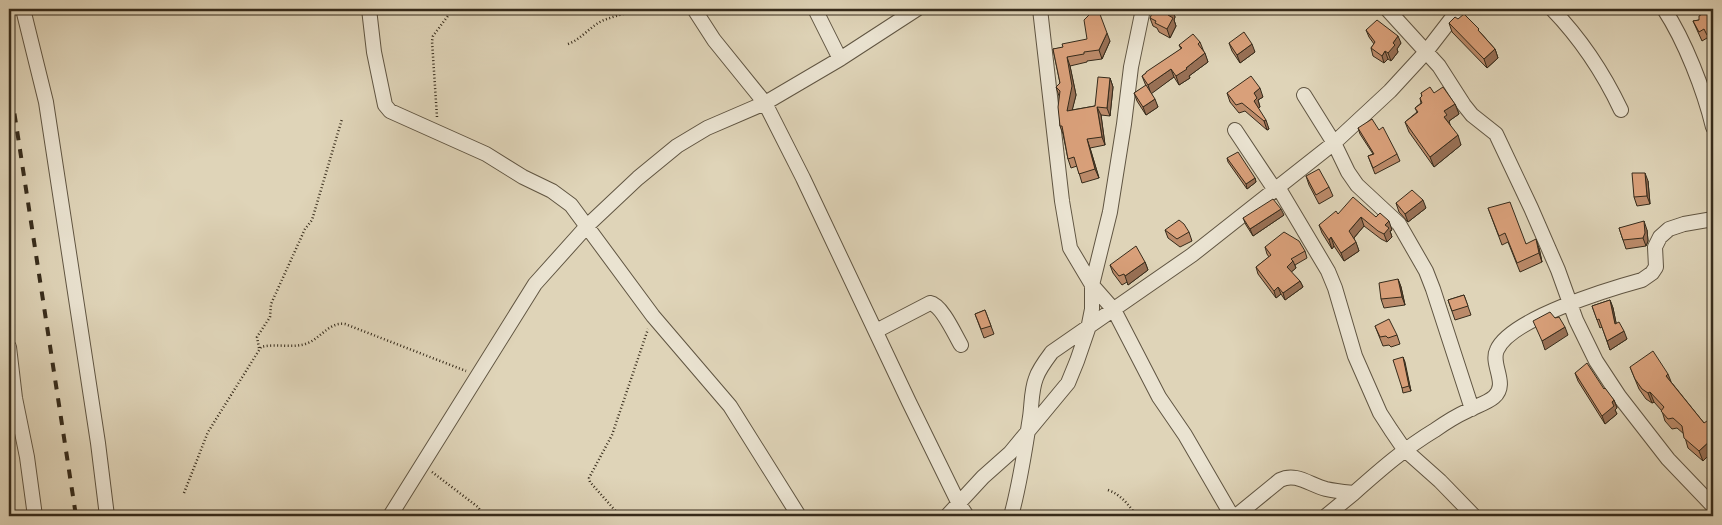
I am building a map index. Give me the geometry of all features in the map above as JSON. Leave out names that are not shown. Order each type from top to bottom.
[{"type":"street","points":[[23,9],[46,102],[98,443],[107,516]]},
{"type":"street","points":[[369,9],[374,52],[385,105],[390,111],[486,154],[523,177],[552,191],[571,205],[654,316],[730,406],[799,516]]},
{"type":"street","points":[[694,9],[714,40],[765,103],[803,178],[909,402],[959,504],[967,516]]},
{"type":"street","points":[[815,9],[840,59]]},
{"type":"street","points":[[390,516],[535,284],[587,226],[638,178],[677,146],[707,128],[765,103],[840,59],[918,9]]},
{"type":"street","points":[[1040,9],[1054,146],[1070,248],[1092,285],[1114,310],[1159,396],[1185,435],[1232,516]]},
{"type":"street","points":[[947,516],[983,477],[1010,453],[1068,383],[1088,329],[1092,309],[1092,285],[1110,212],[1131,67],[1143,9]]},
{"type":"street","points":[[1388,9],[1440,66],[1472,115],[1496,134],[1500,140],[1558,270],[1583,336],[1596,361],[1619,396],[1668,459],[1713,506]]},
{"type":"street","points":[[1011,516],[1020,483],[1032,390],[1036,377],[1052,352],[1088,329],[1192,255],[1334,143],[1390,91],[1426,52],[1459,9]]},
{"type":"street","points":[[1552,9],[1575,33],[1608,81],[1621,110]]},
{"type":"street","points":[[1664,9],[1673,23],[1696,76],[1713,127]]},
{"type":"street","points":[[1304,95],[1357,185],[1399,224],[1426,271],[1472,408]]},
{"type":"street","points":[[1235,130],[1276,189],[1328,271],[1335,288],[1355,356],[1380,413],[1404,449],[1440,481],[1474,516]]},
{"type":"street","points":[[1326,516],[1404,449],[1495,396],[1500,389],[1500,379],[1495,363],[1495,352],[1501,341],[1512,332],[1570,304],[1642,280],[1652,273],[1656,266],[1655,247],[1660,237],[1669,230],[1684,224],[1713,219]]},
{"type":"street","points":[[876,331],[930,303],[935,304],[940,309],[961,345]]},
{"type":"street","points":[[9,346],[12,397],[27,457],[35,516]]},
{"type":"street","points":[[1236,516],[1280,480],[1287,477],[1295,476],[1326,489],[1354,493]]},
{"type":"path","points":[[438,134],[432,41],[433,36],[453,9]]},
{"type":"path","points":[[568,44],[577,41],[586,31],[604,20],[638,9]]},
{"type":"path","points":[[259,348],[257,337],[270,317],[272,302],[305,228],[312,220],[342,120]]},
{"type":"path","points":[[620,516],[602,497],[589,478],[612,435],[638,354],[654,316]]},
{"type":"path","points":[[184,493],[208,432],[259,348],[264,346],[307,343],[332,325],[345,324],[479,376]]},
{"type":"path","points":[[423,465],[478,507],[484,516]]},
{"type":"path","points":[[1108,490],[1116,493],[1123,499],[1137,516]]},
{"type":"building","points":[[1095,9],[1098,9],[1107,33],[1099,50],[1067,57],[1072,86],[1067,111],[1095,106],[1098,77],[1110,78],[1107,108],[1097,107],[1102,137],[1087,139],[1095,169],[1079,174],[1074,157],[1068,159],[1062,126],[1060,126],[1058,107],[1060,91],[1056,87],[1060,83],[1053,49],[1063,47],[1062,44],[1087,39],[1084,20]]},
{"type":"building","points":[[1154,9],[1172,9],[1168,15],[1173,18],[1167,29],[1150,18]]},
{"type":"building","points":[[1709,10],[1713,18],[1713,32],[1707,35],[1704,29],[1699,32],[1693,21],[1699,20],[1699,16]]},
{"type":"building","points":[[1464,14],[1495,49],[1484,59],[1449,23],[1455,17],[1458,19]]},
{"type":"building","points":[[1377,20],[1398,36],[1393,43],[1395,45],[1388,53],[1385,51],[1382,56],[1371,48],[1375,42],[1366,30]]},
{"type":"building","points":[[1244,32],[1252,44],[1237,55],[1229,43]]},
{"type":"building","points":[[1193,34],[1200,42],[1198,44],[1205,53],[1176,76],[1171,69],[1148,85],[1142,76],[1182,48],[1179,45]]},
{"type":"building","points":[[1251,76],[1260,88],[1254,93],[1257,98],[1254,101],[1266,120],[1264,121],[1242,103],[1236,105],[1227,93]]},
{"type":"building","points":[[1146,85],[1155,99],[1143,107],[1134,93]]},
{"type":"building","points":[[1430,87],[1434,93],[1443,87],[1455,104],[1444,111],[1447,115],[1444,117],[1458,135],[1430,157],[1405,122],[1418,112],[1415,108],[1422,103],[1421,93]]},
{"type":"building","points":[[1372,119],[1379,130],[1383,127],[1397,154],[1373,168],[1368,156],[1374,154],[1358,128]]},
{"type":"building","points":[[1238,152],[1255,178],[1246,184],[1227,158]]},
{"type":"building","points":[[1319,169],[1329,187],[1316,195],[1306,176]]},
{"type":"building","points":[[1632,173],[1645,173],[1647,196],[1634,197]]},
{"type":"building","points":[[1412,190],[1423,200],[1405,214],[1396,203]]},
{"type":"building","points":[[1353,197],[1376,217],[1380,213],[1389,221],[1385,225],[1389,228],[1384,234],[1361,217],[1349,231],[1356,242],[1341,253],[1331,237],[1329,240],[1319,225],[1336,211],[1338,214]]},
{"type":"building","points":[[1273,199],[1281,209],[1250,229],[1243,218]]},
{"type":"building","points":[[1510,202],[1526,244],[1536,239],[1539,253],[1517,263],[1505,233],[1499,236],[1488,208]]},
{"type":"building","points":[[1179,220],[1189,232],[1177,239],[1165,230]]},
{"type":"building","points":[[1644,221],[1645,233],[1643,238],[1623,240],[1619,228]]},
{"type":"building","points":[[1284,232],[1299,241],[1305,251],[1291,259],[1293,261],[1287,267],[1300,281],[1283,293],[1278,287],[1274,291],[1256,267],[1271,255],[1265,247]]},
{"type":"building","points":[[1136,246],[1145,262],[1125,276],[1124,274],[1119,276],[1110,265]]},
{"type":"building","points":[[1398,279],[1402,297],[1381,299],[1379,283]]},
{"type":"building","points":[[1464,295],[1468,306],[1452,311],[1448,300]]},
{"type":"building","points":[[1610,300],[1615,324],[1619,322],[1624,331],[1607,341],[1592,306]]},
{"type":"building","points":[[985,310],[991,326],[981,329],[975,314]]},
{"type":"building","points":[[1550,312],[1555,318],[1559,317],[1565,327],[1542,341],[1533,321]]},
{"type":"building","points":[[1389,319],[1397,335],[1388,338],[1386,336],[1380,337],[1375,326]]},
{"type":"building","points":[[1653,351],[1668,374],[1666,376],[1704,423],[1707,421],[1713,428],[1713,438],[1699,451],[1684,438],[1682,426],[1673,418],[1668,419],[1661,411],[1664,407],[1650,392],[1648,393],[1642,389],[1635,379],[1630,367]]},
{"type":"building","points":[[1403,357],[1409,386],[1402,388],[1393,360]]},
{"type":"building","points":[[1587,363],[1604,389],[1614,400],[1612,402],[1614,406],[1602,416],[1575,373]]},
{"type":"building","points":[[1713,379],[1713,387],[1709,382]]},
{"type":"railway","points":[[9,78],[76,516]]}]
